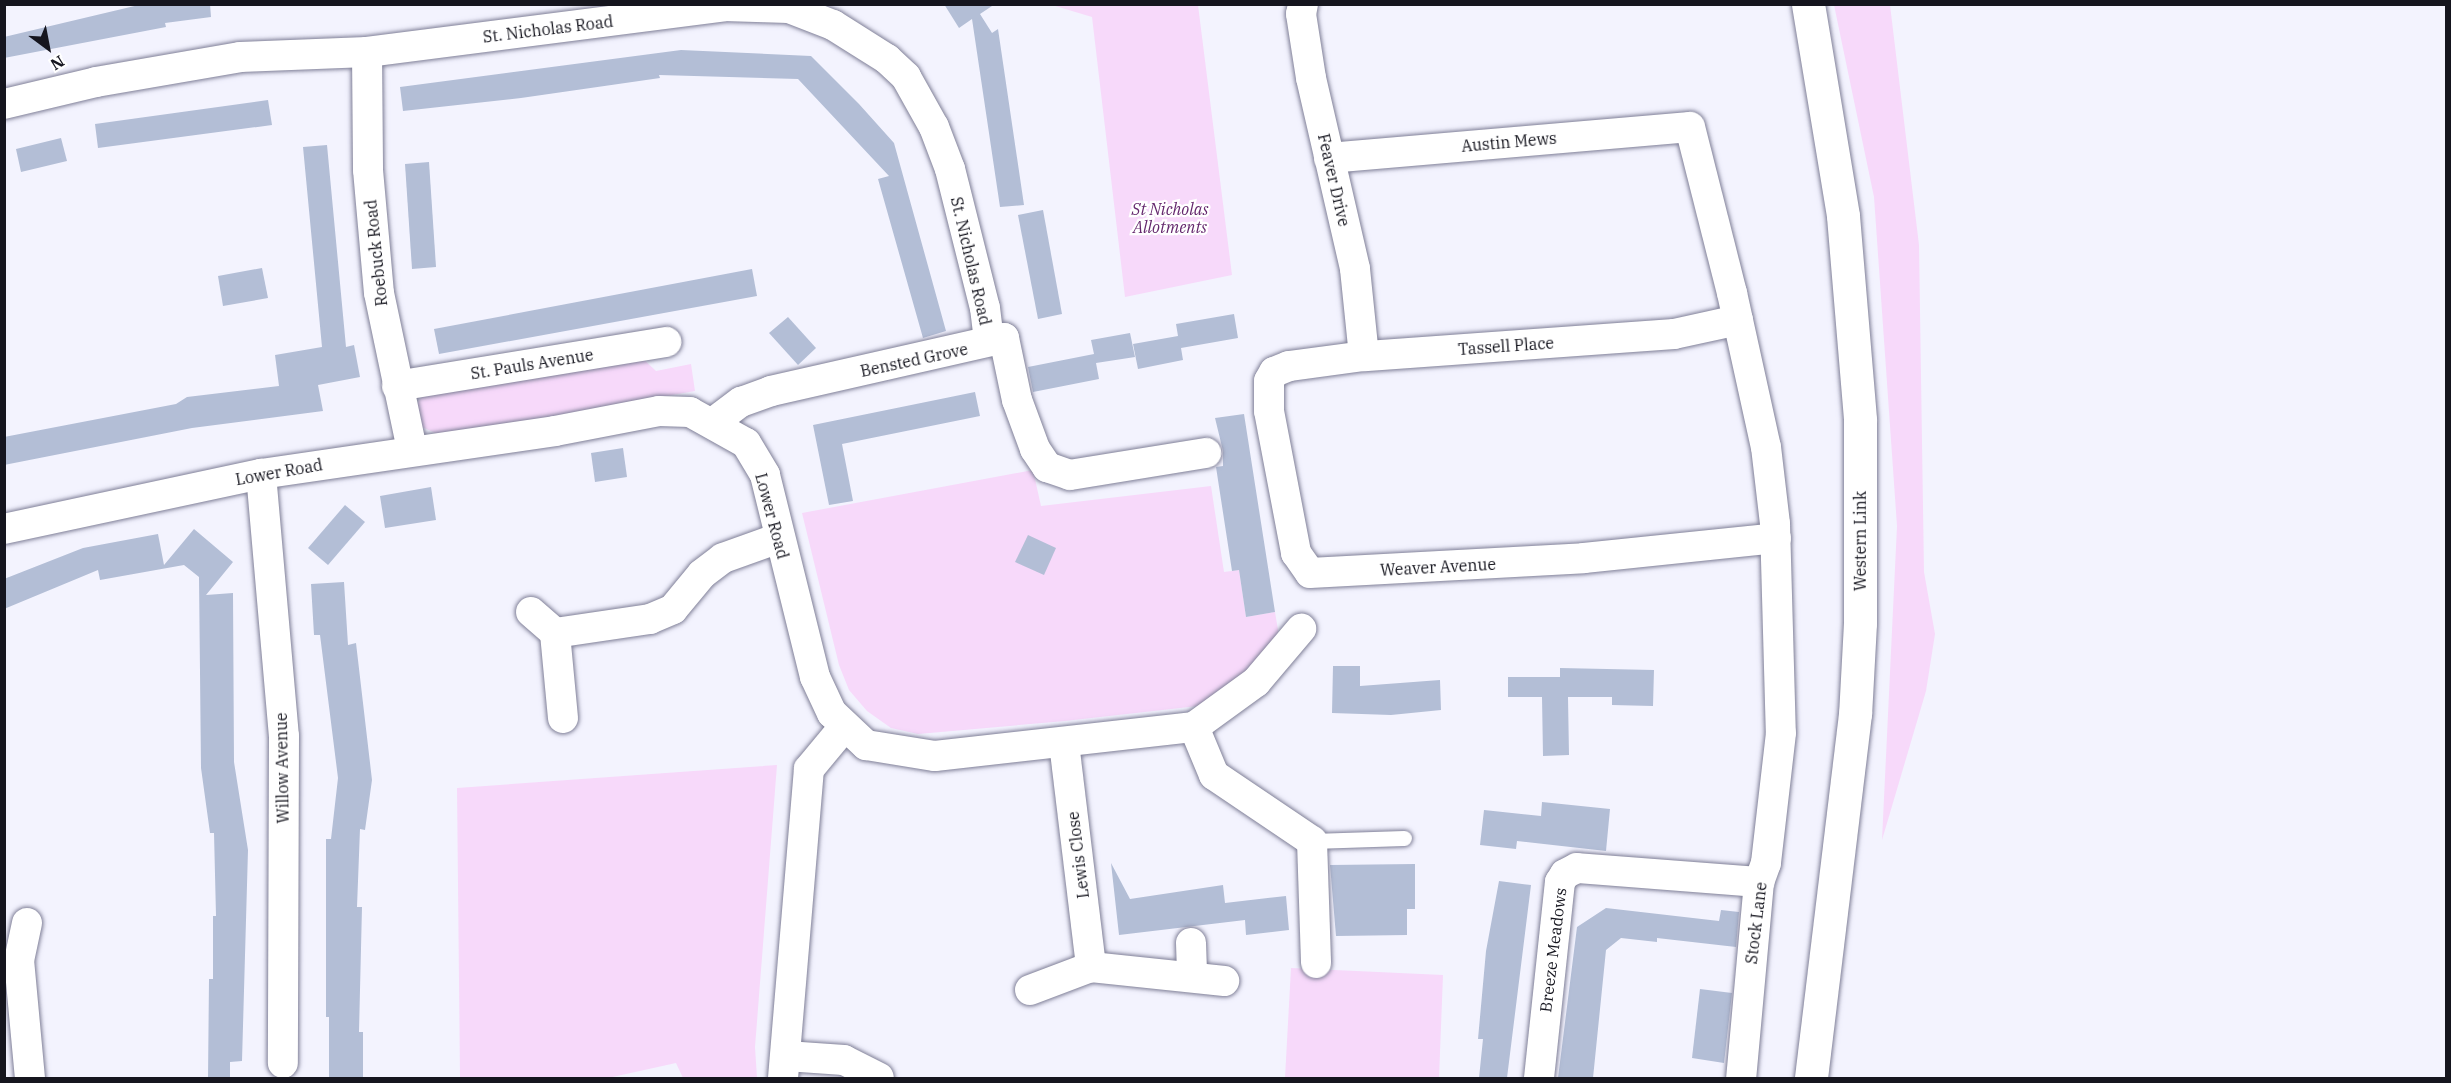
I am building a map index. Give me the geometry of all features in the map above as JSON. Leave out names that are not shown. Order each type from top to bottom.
[{"type":"main road","name":"Western Link","points":[[1808,4],[1846,238],[1860,468],[1860,622],[1855,714],[1811,1078]]},
{"type":"street","name":"Feaver Drive","points":[[1304,4],[1301,14],[1311,78],[1355,269],[1364,356]]},
{"type":"street","name":"St. Nicholas Road","points":[[4,104],[96,82],[240,57],[368,52],[724,6],[789,8],[833,25],[887,59],[906,77],[934,127],[950,169],[985,308],[989,340]]},
{"type":"street","name":"Roebuck Road","points":[[368,52],[368,170],[378,293],[412,450]]},
{"type":"street","name":"Austin Mews","points":[[1329,158],[1690,127]]},
{"type":"street","name":"Stock Lane","points":[[1690,127],[1738,321],[1766,447],[1776,538],[1780,733],[1766,863],[1759,882],[1741,1078]]},
{"type":"street","name":"Tassell Place","points":[[1274,372],[1289,366],[1364,356],[1674,334],[1738,321]]},
{"type":"street","name":"Bensted Grove","points":[[714,422],[741,402],[771,390],[976,347],[989,340],[1004,338],[1017,399],[1035,449],[1047,467],[1070,475],[1206,453]]},
{"type":"street","name":"St. Pauls Avenue","points":[[397,386],[666,342]]},
{"type":"street","name":"Weaver Avenue","points":[[1274,372],[1269,381],[1269,411],[1296,553],[1310,573],[1562,560],[1776,538]]},
{"type":"street","name":"Lower Road","points":[[4,529],[261,474],[412,450],[555,431],[659,411],[690,412],[714,422],[746,443],[765,475],[815,677],[832,713],[844,727],[866,745],[935,756],[1194,727],[1256,682],[1301,629]]},
{"type":"street","name":"Willow Avenue","points":[[261,474],[284,736],[283,1063]]},
{"type":"street","points":[[555,633],[650,619],[673,609],[702,573],[723,558],[779,538]]},
{"type":"street","points":[[531,612],[555,633],[563,718]]},
{"type":"street","points":[[844,727],[809,769],[784,1067],[844,1060],[879,1078]]},
{"type":"street","points":[[1194,727],[1214,775],[1312,841],[1316,963]]},
{"type":"street","name":"Lewis Close","points":[[1064,743],[1091,967]]},
{"type":"street","name":"Breeze Meadows","points":[[1539,1078],[1560,882],[1564,874],[1577,868],[1759,882]]},
{"type":"street","points":[[27,924],[12,957],[30,1078]]},
{"type":"street","points":[[1191,943],[1192,976]]},
{"type":"street","points":[[1030,990],[1091,967],[1224,981]]},
{"type":"lane","points":[[1312,841],[1404,838]]},
{"type":"green space","name":"St Nicholas Allotments","points":[[1052,5],[1198,5],[1232,275],[1125,297],[1092,17]]},
{"type":"green space","points":[[1834,5],[1890,5],[1919,245],[1924,572],[1935,634],[1926,691],[1882,840],[1897,526],[1874,197]]},
{"type":"green space","points":[[640,356],[656,371],[691,364],[695,391],[442,436],[422,427],[417,404],[424,393]]},
{"type":"green space","points":[[1033,470],[1041,506],[1211,486],[1224,572],[1239,570],[1246,617],[1275,612],[1279,636],[1256,669],[1198,706],[1065,721],[918,734],[891,728],[867,711],[849,690],[839,665],[802,513]]},
{"type":"green space","points":[[777,765],[755,1047],[757,1078],[683,1078],[676,1063],[608,1078],[460,1078],[457,788]]},
{"type":"green space","points":[[1291,968],[1443,975],[1439,1078],[1285,1078]]},
{"type":"building","points":[[143,4],[210,4],[211,17],[165,23],[166,27],[4,58],[4,37]]},
{"type":"building","points":[[944,4],[995,4],[980,14],[992,33],[998,29],[1024,205],[1000,207],[972,19],[959,28]]},
{"type":"building","points":[[681,50],[811,56],[859,104],[894,143],[946,331],[923,338],[878,179],[889,176],[798,79],[659,75],[660,78],[521,98],[403,111],[400,87]]},
{"type":"building","points":[[268,100],[272,125],[98,148],[95,124]]},
{"type":"building","points":[[61,138],[67,161],[21,172],[16,149]]},
{"type":"building","points":[[327,145],[346,347],[354,345],[360,377],[318,385],[323,411],[192,428],[4,465],[4,437],[176,404],[187,397],[279,386],[275,355],[322,347],[303,147]]},
{"type":"building","points":[[429,162],[436,267],[412,269],[405,164]]},
{"type":"building","points":[[1043,210],[1062,314],[1038,319],[1018,215]]},
{"type":"building","points":[[262,268],[268,298],[223,306],[218,276]]},
{"type":"building","points":[[752,269],[757,296],[439,354],[434,329]]},
{"type":"building","points":[[1234,314],[1238,338],[1181,348],[1183,360],[1138,369],[1133,344],[1178,336],[1176,324]]},
{"type":"building","points":[[788,317],[816,348],[798,365],[769,333]]},
{"type":"building","points":[[1130,333],[1135,357],[1096,363],[1099,379],[1033,392],[1028,367],[1094,354],[1091,340]]},
{"type":"building","points":[[975,392],[980,416],[842,444],[853,501],[829,505],[813,425]]},
{"type":"building","points":[[1244,414],[1275,612],[1246,617],[1239,570],[1232,571],[1216,467],[1223,466],[1223,451],[1215,418]]},
{"type":"building","points":[[623,448],[627,477],[595,482],[591,453]]},
{"type":"building","points":[[431,487],[436,520],[385,528],[380,496]]},
{"type":"building","points":[[345,505],[365,522],[328,565],[308,548]]},
{"type":"building","points":[[194,529],[233,562],[206,595],[233,593],[234,762],[248,850],[242,1061],[230,1062],[230,1078],[208,1078],[209,979],[213,979],[213,916],[216,916],[214,833],[210,833],[201,768],[199,577],[184,565],[100,580],[98,570],[4,609],[4,579],[83,548],[158,534],[164,565]]},
{"type":"building","points":[[1028,535],[1056,548],[1044,575],[1015,562]]},
{"type":"building","points":[[344,582],[348,645],[356,643],[372,780],[365,830],[360,829],[357,907],[362,907],[359,1032],[363,1032],[363,1078],[329,1078],[329,1017],[326,1017],[326,839],[331,839],[338,778],[320,635],[314,635],[311,584]]},
{"type":"building","points":[[1333,666],[1360,666],[1360,686],[1440,680],[1441,710],[1391,715],[1332,713]]},
{"type":"building","points":[[1560,668],[1654,670],[1653,706],[1612,705],[1612,697],[1568,697],[1569,755],[1543,756],[1542,697],[1508,697],[1508,677],[1560,677]]},
{"type":"building","points":[[1542,802],[1610,809],[1606,851],[1517,841],[1516,849],[1480,845],[1484,810],[1541,816]]},
{"type":"building","points":[[1111,863],[1130,899],[1223,885],[1225,903],[1286,896],[1289,930],[1246,935],[1245,920],[1119,935]]},
{"type":"building","points":[[1415,864],[1415,909],[1407,909],[1407,935],[1336,936],[1330,865]]},
{"type":"building","points":[[1499,881],[1531,885],[1507,1078],[1479,1078],[1483,1039],[1478,1039],[1486,951]]},
{"type":"building","points":[[1606,908],[1719,921],[1721,910],[1739,912],[1736,947],[1657,938],[1657,942],[1621,938],[1606,950],[1593,1078],[1558,1078],[1577,927]]},
{"type":"building","points":[[1700,989],[1732,993],[1724,1063],[1692,1058]]}]
